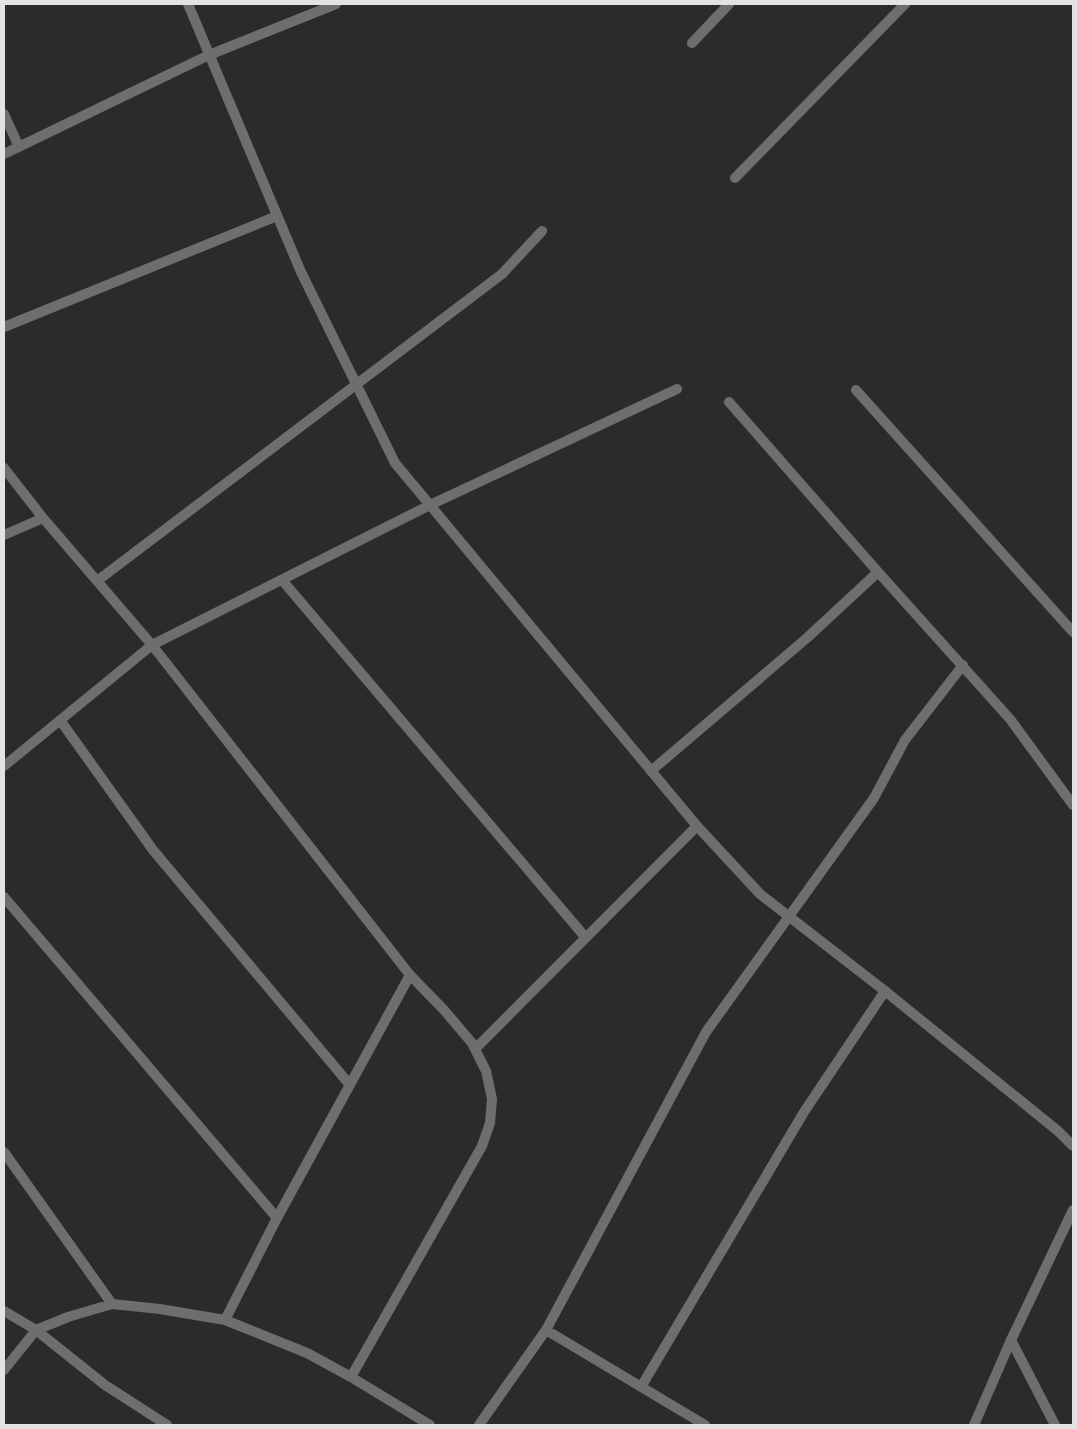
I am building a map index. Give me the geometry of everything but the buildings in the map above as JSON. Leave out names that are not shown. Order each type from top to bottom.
[{"type":"street","points":[[188,4],[300,272],[395,463],[650,771],[697,826],[760,894],[1058,1130],[1073,1146]]},
{"type":"street","points":[[4,154],[209,55],[336,4]]},
{"type":"street","points":[[692,42],[729,4]]},
{"type":"street","points":[[735,178],[905,4]]},
{"type":"street","points":[[4,114],[19,147]]},
{"type":"street","points":[[4,326],[277,216]]},
{"type":"street","points":[[97,581],[502,274],[542,231]]},
{"type":"street","points":[[4,766],[152,645],[430,505],[677,389]]},
{"type":"street","points":[[856,390],[1073,632]]},
{"type":"street","points":[[729,402],[1010,719],[1073,805]]},
{"type":"street","points":[[4,468],[43,518],[152,645],[410,975],[444,1010],[472,1043],[486,1071],[492,1099],[490,1124],[482,1146],[351,1377]]},
{"type":"street","points":[[4,535],[43,518]]},
{"type":"street","points":[[650,771],[808,637],[878,572]]},
{"type":"street","points":[[282,580],[586,938]]},
{"type":"street","points":[[479,1425],[546,1330],[706,1032],[790,918],[874,798],[905,740],[963,665]]},
{"type":"street","points":[[60,720],[153,850],[350,1085]]},
{"type":"street","points":[[475,1050],[697,826]]},
{"type":"street","points":[[4,897],[277,1218]]},
{"type":"street","points":[[225,1320],[277,1218],[410,975]]},
{"type":"street","points":[[642,1387],[804,1112],[886,992]]},
{"type":"street","points":[[4,1152],[112,1304]]},
{"type":"street","points":[[974,1425],[1073,1210]]},
{"type":"street","points":[[4,1370],[36,1330],[112,1304],[160,1309],[225,1320],[307,1354],[351,1377],[430,1425]]},
{"type":"street","points":[[4,1311],[36,1330],[104,1385],[167,1425]]},
{"type":"street","points":[[546,1330],[705,1425]]},
{"type":"street","points":[[1012,1340],[1055,1425]]}]
